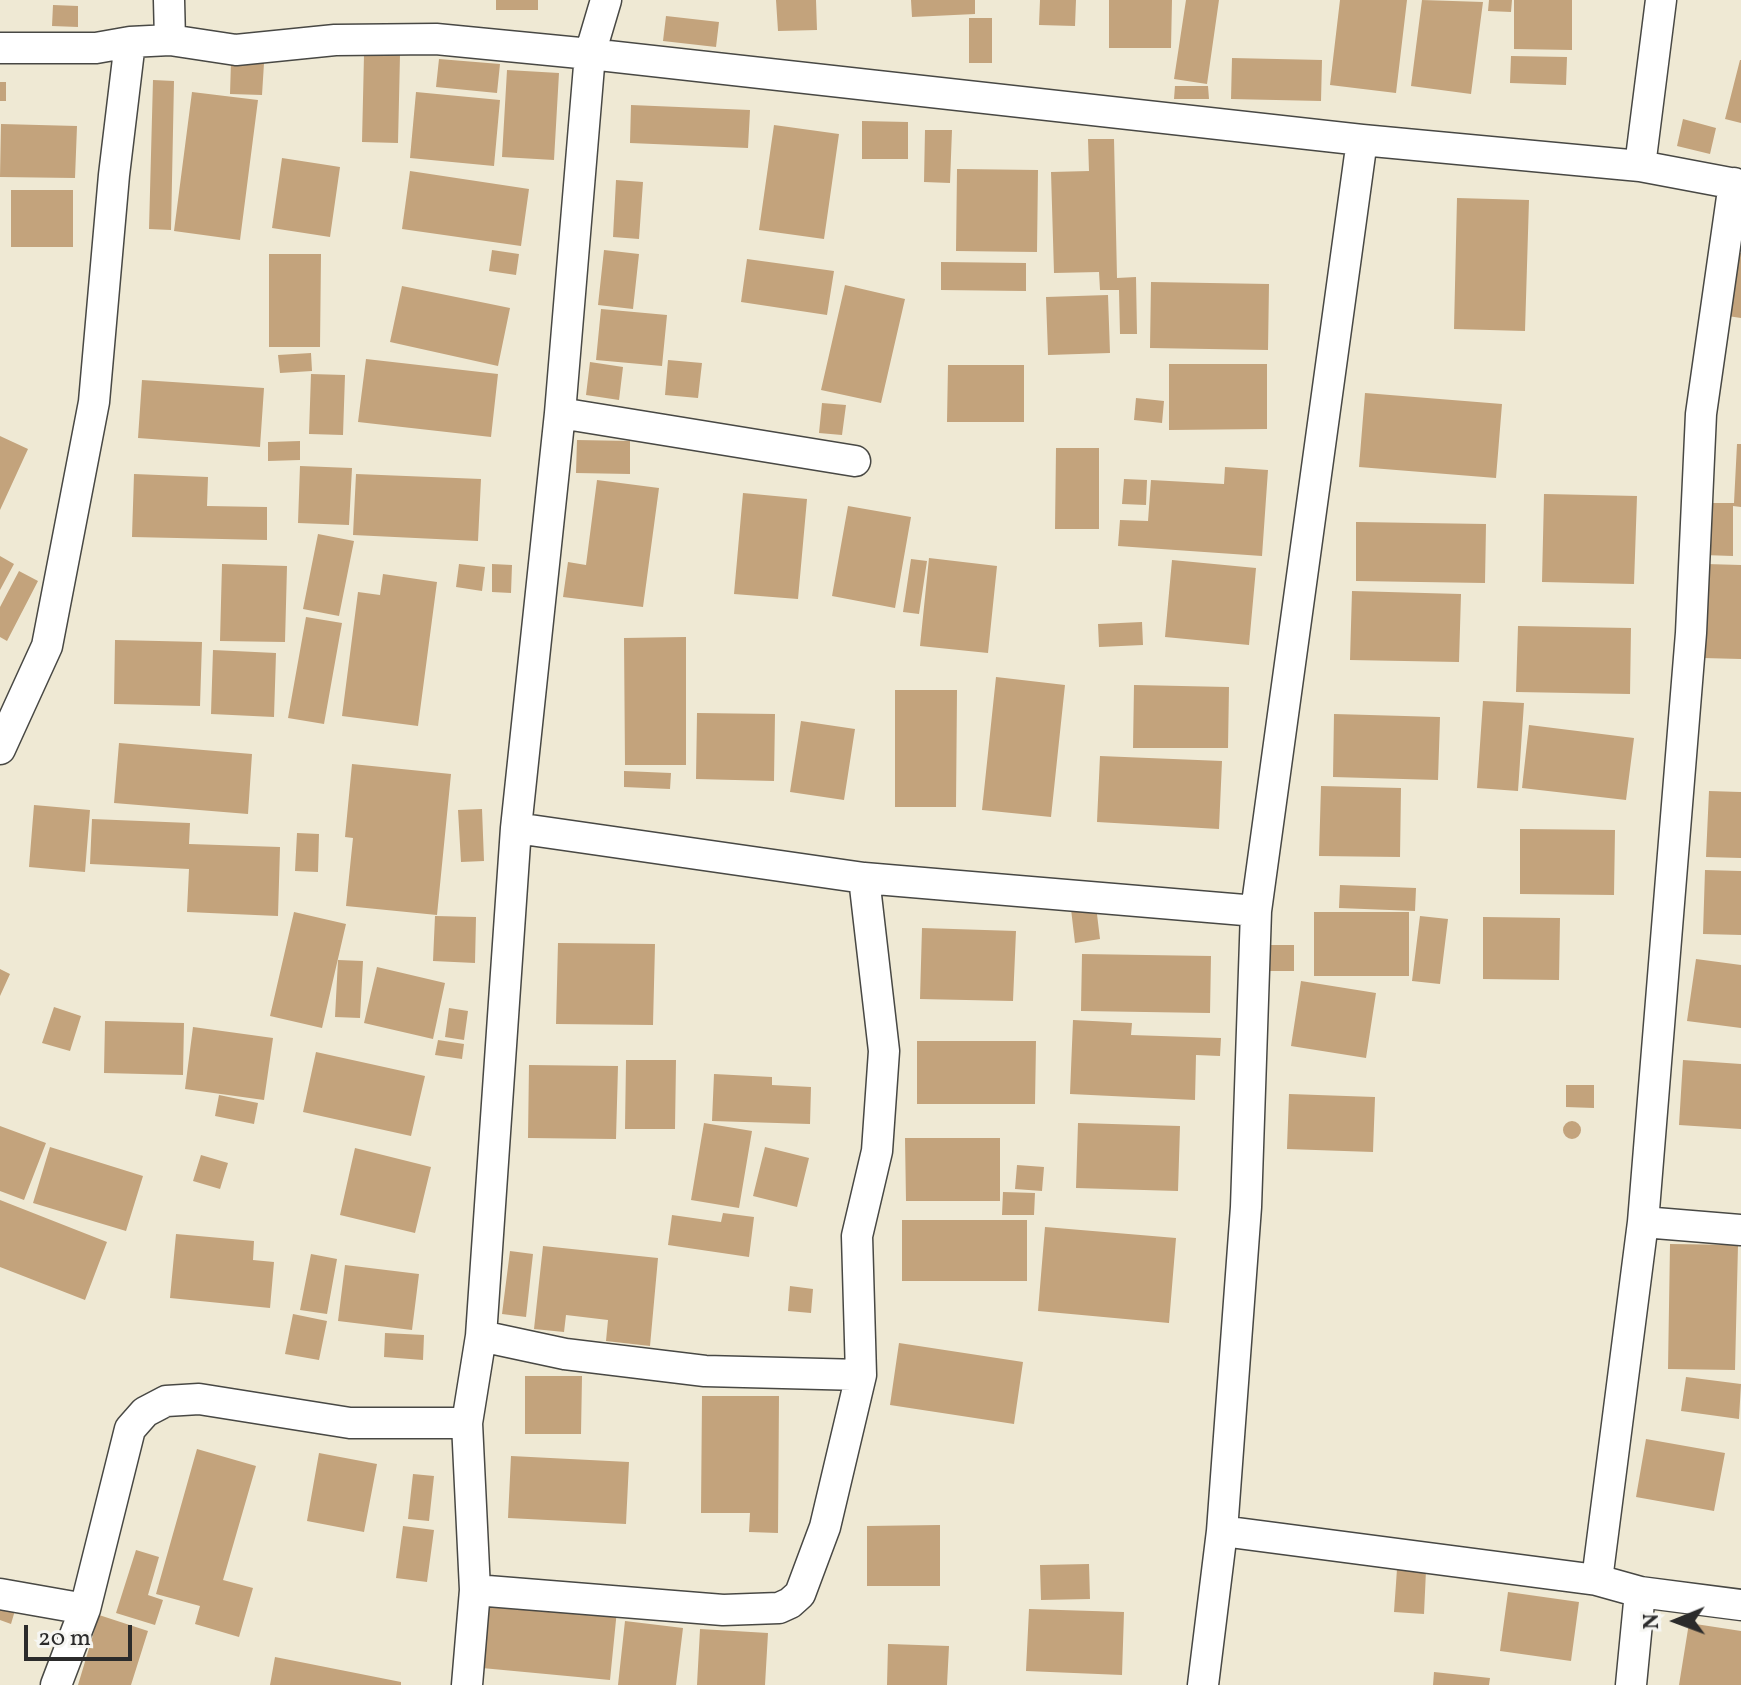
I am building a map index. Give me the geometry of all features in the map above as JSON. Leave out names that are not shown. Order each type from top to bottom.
[{"type":"street","points":[[169,0],[170,40]]},
{"type":"street","points":[[467,1685],[475,1590],[467,1423],[481,1336],[516,828],[560,413],[590,54],[606,0]]},
{"type":"street","points":[[1640,166],[1661,0]]},
{"type":"street","points":[[0,48],[96,48],[170,40],[236,50],[335,40],[436,39],[1362,140],[1640,166],[1738,184],[1701,414],[1691,633],[1643,1222],[1597,1580]]},
{"type":"street","points":[[0,749],[47,646],[94,402],[114,175],[130,42]]},
{"type":"street","points":[[1203,1685],[1222,1531],[1246,1207],[1256,911],[1362,140]]},
{"type":"street","points":[[560,413],[855,461]]},
{"type":"street","points":[[516,828],[864,878],[1256,911]]},
{"type":"street","points":[[475,1590],[723,1610],[779,1608],[800,1594],[825,1527],[861,1375],[857,1236],[877,1151],[884,1051],[864,878]]},
{"type":"street","points":[[1643,1222],[1741,1230]]},
{"type":"street","points":[[481,1336],[565,1354],[705,1371],[861,1375]]},
{"type":"street","points":[[56,1685],[85,1609],[130,1429],[145,1412],[166,1401],[199,1399],[350,1423],[467,1423]]},
{"type":"street","points":[[1222,1531],[1597,1580],[1640,1592],[1741,1605]]},
{"type":"street","points":[[1631,1685],[1640,1592]]},
{"type":"street","points":[[0,1594],[85,1609]]},
{"type":"building","points":[[496,0],[538,0],[538,10],[496,10]]},
{"type":"building","points":[[776,0],[816,0],[817,30],[778,31]]},
{"type":"building","points":[[911,0],[975,0],[975,14],[912,17]]},
{"type":"building","points":[[1040,0],[1076,0],[1075,26],[1039,25]]},
{"type":"building","points":[[1109,0],[1172,0],[1171,48],[1109,48]]},
{"type":"building","points":[[1186,0],[1219,0],[1207,84],[1174,79]]},
{"type":"building","points":[[1340,0],[1407,0],[1396,93],[1330,85]]},
{"type":"building","points":[[1422,0],[1483,2],[1471,94],[1411,86]]},
{"type":"building","points":[[1489,0],[1512,0],[1511,12],[1488,11]]},
{"type":"building","points":[[1514,0],[1572,0],[1572,50],[1514,49]]},
{"type":"building","points":[[53,5],[78,6],[78,27],[52,26]]},
{"type":"building","points":[[666,16],[719,22],[716,47],[663,41]]},
{"type":"building","points":[[969,18],[992,18],[992,63],[969,63]]},
{"type":"building","points":[[364,55],[400,55],[398,143],[362,142]]},
{"type":"building","points":[[1511,56],[1567,57],[1566,85],[1510,83]]},
{"type":"building","points":[[1232,58],[1322,60],[1321,101],[1231,99]]},
{"type":"building","points":[[439,59],[500,64],[497,93],[436,87]]},
{"type":"building","points":[[1741,60],[1741,123],[1725,119]]},
{"type":"building","points":[[231,62],[264,63],[262,95],[230,94]]},
{"type":"building","points":[[507,70],[559,73],[554,160],[502,157]]},
{"type":"building","points":[[153,80],[174,81],[171,230],[149,229]]},
{"type":"building","points":[[0,82],[6,82],[6,101],[0,101]]},
{"type":"building","points":[[1175,86],[1208,86],[1209,99],[1174,99]]},
{"type":"building","points":[[192,92],[258,100],[240,240],[174,231]]},
{"type":"building","points":[[416,92],[500,100],[494,166],[410,158]]},
{"type":"building","points":[[631,105],[750,110],[748,148],[630,143]]},
{"type":"building","points":[[1683,119],[1716,128],[1710,154],[1677,146]]},
{"type":"building","points":[[862,121],[908,122],[908,159],[862,159]]},
{"type":"building","points":[[1,124],[77,126],[75,178],[0,177]]},
{"type":"building","points":[[774,125],[839,134],[824,239],[759,230]]},
{"type":"building","points":[[925,130],[952,130],[950,183],[924,182]]},
{"type":"building","points":[[1088,139],[1114,139],[1117,278],[1136,277],[1137,334],[1120,334],[1119,290],[1100,290],[1099,272],[1054,273],[1051,172],[1089,171]]},
{"type":"building","points":[[282,158],[340,167],[330,237],[272,228]]},
{"type":"building","points":[[957,169],[1038,170],[1037,252],[956,251]]},
{"type":"building","points":[[410,171],[529,189],[521,246],[402,229]]},
{"type":"building","points":[[616,180],[643,182],[639,239],[613,237]]},
{"type":"building","points":[[11,190],[73,190],[73,247],[11,247]]},
{"type":"building","points":[[1457,198],[1529,200],[1525,331],[1454,329]]},
{"type":"building","points":[[492,250],[519,254],[516,275],[489,271]]},
{"type":"building","points":[[604,250],[639,254],[633,309],[598,305]]},
{"type":"building","points":[[1730,251],[1741,253],[1741,318],[1721,315]]},
{"type":"building","points":[[269,254],[321,254],[320,347],[269,347]]},
{"type":"building","points":[[747,259],[834,271],[827,315],[741,302]]},
{"type":"building","points":[[941,262],[1026,263],[1026,291],[941,290]]},
{"type":"building","points":[[1151,282],[1269,284],[1268,350],[1150,348]]},
{"type":"building","points":[[845,285],[905,299],[881,403],[821,390]]},
{"type":"building","points":[[402,286],[510,308],[498,366],[390,342]]},
{"type":"building","points":[[1108,295],[1110,353],[1048,355],[1046,297]]},
{"type":"building","points":[[601,309],[667,315],[662,366],[596,360]]},
{"type":"building","points":[[311,353],[312,371],[280,373],[278,355]]},
{"type":"building","points":[[366,359],[498,374],[491,437],[358,422]]},
{"type":"building","points":[[668,360],[702,363],[698,398],[665,395]]},
{"type":"building","points":[[590,362],[623,367],[619,400],[586,395]]},
{"type":"building","points":[[1169,364],[1267,364],[1267,429],[1169,430]]},
{"type":"building","points":[[948,365],[1024,365],[1024,422],[947,422]]},
{"type":"building","points":[[311,374],[345,375],[343,435],[309,434]]},
{"type":"building","points":[[142,380],[264,388],[260,447],[138,438]]},
{"type":"building","points":[[1365,393],[1502,404],[1496,478],[1359,467]]},
{"type":"building","points":[[1136,398],[1164,401],[1162,423],[1134,420]]},
{"type":"building","points":[[822,403],[846,405],[842,435],[819,433]]},
{"type":"building","points":[[0,436],[28,449],[0,510]]},
{"type":"building","points":[[577,440],[630,441],[630,474],[576,473]]},
{"type":"building","points":[[300,441],[300,460],[268,461],[268,442]]},
{"type":"building","points":[[1737,444],[1741,444],[1741,507],[1733,506],[1733,556],[1703,555],[1704,503],[1734,503]]},
{"type":"building","points":[[1056,448],[1099,448],[1099,529],[1055,529]]},
{"type":"building","points":[[300,466],[352,468],[349,525],[298,523]]},
{"type":"building","points":[[1225,467],[1268,470],[1262,556],[1118,546],[1120,520],[1148,521],[1151,480],[1224,484]]},
{"type":"building","points":[[134,474],[208,477],[207,506],[267,507],[267,540],[132,537]]},
{"type":"building","points":[[356,474],[481,479],[478,541],[353,535]]},
{"type":"building","points":[[1124,479],[1147,480],[1146,505],[1122,504]]},
{"type":"building","points":[[597,480],[659,488],[643,607],[563,597],[568,562],[586,565]]},
{"type":"building","points":[[743,493],[807,499],[798,599],[734,594]]},
{"type":"building","points":[[1544,494],[1637,496],[1634,584],[1542,582]]},
{"type":"building","points":[[848,506],[911,517],[895,608],[832,596]]},
{"type":"building","points":[[1356,522],[1486,524],[1485,583],[1356,581]]},
{"type":"building","points":[[318,534],[354,541],[339,616],[303,609]]},
{"type":"building","points":[[0,556],[14,564],[0,590]]},
{"type":"building","points":[[929,558],[997,566],[988,653],[920,646]]},
{"type":"building","points":[[911,559],[927,561],[919,614],[903,612]]},
{"type":"building","points":[[1172,560],[1256,568],[1249,645],[1165,637]]},
{"type":"building","points":[[222,564],[287,566],[285,642],[220,641]]},
{"type":"building","points":[[459,564],[485,567],[482,591],[456,587]]},
{"type":"building","points":[[492,564],[512,565],[511,593],[492,592]]},
{"type":"building","points":[[1706,564],[1741,565],[1741,659],[1703,658]]},
{"type":"building","points":[[19,571],[38,581],[7,641],[0,637],[0,607]]},
{"type":"building","points":[[383,574],[437,582],[418,726],[342,716],[358,592],[380,595]]},
{"type":"building","points":[[1352,591],[1461,594],[1459,662],[1350,660]]},
{"type":"building","points":[[306,617],[342,623],[324,724],[288,718]]},
{"type":"building","points":[[1142,622],[1143,645],[1099,647],[1098,624]]},
{"type":"building","points":[[1518,626],[1631,628],[1630,694],[1516,692]]},
{"type":"building","points":[[686,637],[686,765],[625,765],[624,638]]},
{"type":"building","points":[[115,640],[202,642],[200,706],[114,704]]},
{"type":"building","points":[[213,650],[276,653],[274,717],[211,714]]},
{"type":"building","points":[[996,677],[1065,685],[1051,817],[982,810]]},
{"type":"building","points":[[1134,685],[1229,687],[1228,748],[1133,748]]},
{"type":"building","points":[[895,690],[957,690],[956,807],[895,807]]},
{"type":"building","points":[[1483,701],[1524,703],[1518,791],[1477,788]]},
{"type":"building","points":[[697,713],[775,714],[774,781],[696,779]]},
{"type":"building","points":[[1334,714],[1440,717],[1438,780],[1333,777]]},
{"type":"building","points":[[801,721],[855,729],[844,800],[790,792]]},
{"type":"building","points":[[1529,725],[1634,738],[1626,800],[1522,788]]},
{"type":"building","points":[[119,743],[252,754],[248,814],[114,803]]},
{"type":"building","points":[[1100,756],[1222,761],[1219,829],[1097,822]]},
{"type":"building","points":[[352,764],[451,774],[437,915],[346,906],[353,838],[345,837]]},
{"type":"building","points":[[624,771],[671,773],[670,789],[624,787]]},
{"type":"building","points":[[1321,786],[1401,788],[1400,857],[1319,856]]},
{"type":"building","points":[[1709,791],[1741,792],[1741,858],[1706,857]]},
{"type":"building","points":[[34,805],[90,810],[85,872],[29,867]]},
{"type":"building","points":[[482,809],[484,861],[461,862],[458,810]]},
{"type":"building","points":[[92,819],[190,823],[189,844],[280,847],[278,916],[187,912],[189,869],[90,864]]},
{"type":"building","points":[[1520,829],[1615,830],[1614,895],[1520,894]]},
{"type":"building","points":[[297,833],[319,834],[318,872],[295,871]]},
{"type":"building","points":[[1705,870],[1741,871],[1741,935],[1703,934]]},
{"type":"building","points":[[1340,885],[1416,888],[1415,911],[1339,908]]},
{"type":"building","points":[[1096,906],[1100,939],[1075,943],[1071,909]]},
{"type":"building","points":[[294,912],[346,924],[322,1028],[270,1016]]},
{"type":"building","points":[[1314,912],[1409,912],[1409,976],[1314,976]]},
{"type":"building","points":[[435,916],[476,917],[475,963],[433,961]]},
{"type":"building","points":[[1420,916],[1448,919],[1440,984],[1412,981]]},
{"type":"building","points":[[1483,917],[1560,918],[1559,980],[1483,979]]},
{"type":"building","points":[[922,928],[1016,931],[1013,1001],[920,999]]},
{"type":"building","points":[[558,943],[655,944],[653,1025],[556,1024]]},
{"type":"building","points":[[1266,945],[1294,945],[1294,971],[1266,971]]},
{"type":"building","points":[[1082,954],[1211,956],[1210,1013],[1081,1011]]},
{"type":"building","points":[[1696,959],[1741,965],[1741,1028],[1687,1021]]},
{"type":"building","points":[[338,960],[363,961],[360,1018],[335,1017]]},
{"type":"building","points":[[377,967],[445,983],[433,1039],[364,1023]]},
{"type":"building","points":[[0,969],[10,974],[0,996]]},
{"type":"building","points":[[1301,981],[1376,993],[1366,1058],[1291,1046]]},
{"type":"building","points":[[54,1007],[81,1016],[70,1051],[42,1043]]},
{"type":"building","points":[[449,1008],[468,1011],[464,1040],[445,1037]]},
{"type":"building","points":[[1073,1020],[1132,1023],[1131,1035],[1221,1038],[1220,1056],[1196,1055],[1195,1100],[1070,1094]]},
{"type":"building","points":[[105,1021],[184,1023],[183,1075],[104,1073]]},
{"type":"building","points":[[193,1027],[273,1038],[264,1100],[185,1089]]},
{"type":"building","points":[[438,1040],[464,1044],[462,1059],[435,1055]]},
{"type":"building","points":[[917,1041],[1036,1041],[1035,1104],[917,1104]]},
{"type":"building","points":[[316,1052],[425,1076],[411,1136],[303,1112]]},
{"type":"building","points":[[626,1060],[676,1060],[675,1129],[625,1129]]},
{"type":"building","points":[[1683,1060],[1741,1064],[1741,1129],[1679,1125]]},
{"type":"building","points":[[529,1065],[618,1066],[616,1139],[528,1138]]},
{"type":"building","points":[[714,1074],[772,1077],[772,1085],[811,1087],[810,1124],[712,1121]]},
{"type":"building","points":[[1566,1085],[1594,1085],[1594,1108],[1566,1107]]},
{"type":"building","points":[[1289,1094],[1375,1097],[1373,1152],[1287,1149]]},
{"type":"building","points":[[219,1095],[258,1103],[254,1124],[215,1116]]},
{"type":"building","points":[[1572,1121],[1581,1130],[1572,1139],[1563,1130]]},
{"type":"building","points":[[704,1123],[752,1131],[739,1208],[691,1200]]},
{"type":"building","points":[[1078,1123],[1180,1126],[1178,1191],[1076,1188]]},
{"type":"building","points":[[0,1126],[46,1143],[24,1200],[0,1191]]},
{"type":"building","points":[[905,1138],[1000,1138],[1000,1201],[906,1201]]},
{"type":"building","points":[[50,1147],[143,1176],[126,1231],[33,1203]]},
{"type":"building","points":[[765,1147],[809,1158],[797,1207],[753,1196]]},
{"type":"building","points":[[355,1148],[431,1167],[415,1233],[340,1215]]},
{"type":"building","points":[[201,1155],[228,1163],[220,1189],[193,1181]]},
{"type":"building","points":[[1017,1165],[1044,1167],[1042,1191],[1015,1189]]},
{"type":"building","points":[[1003,1192],[1035,1193],[1034,1215],[1002,1215]]},
{"type":"building","points":[[0,1200],[107,1242],[85,1300],[0,1267]]},
{"type":"building","points":[[723,1213],[754,1217],[749,1257],[668,1245],[672,1215],[721,1222]]},
{"type":"building","points":[[902,1220],[1027,1220],[1027,1281],[902,1281]]},
{"type":"building","points":[[1045,1227],[1176,1238],[1169,1323],[1038,1311]]},
{"type":"building","points":[[176,1234],[254,1241],[253,1260],[274,1262],[270,1308],[170,1298]]},
{"type":"building","points":[[1670,1244],[1738,1245],[1735,1370],[1668,1369]]},
{"type":"building","points":[[543,1246],[658,1258],[650,1346],[606,1341],[608,1320],[566,1315],[564,1332],[534,1329]]},
{"type":"building","points":[[510,1251],[533,1254],[526,1317],[502,1314]]},
{"type":"building","points":[[311,1254],[337,1259],[327,1314],[300,1310]]},
{"type":"building","points":[[345,1265],[419,1274],[412,1330],[338,1321]]},
{"type":"building","points":[[790,1286],[813,1289],[811,1313],[788,1311]]},
{"type":"building","points":[[293,1314],[327,1321],[319,1360],[285,1354]]},
{"type":"building","points":[[385,1333],[424,1335],[423,1360],[384,1357]]},
{"type":"building","points":[[899,1343],[1023,1362],[1014,1424],[890,1405]]},
{"type":"building","points":[[525,1376],[582,1376],[581,1434],[525,1434]]},
{"type":"building","points":[[1686,1377],[1741,1384],[1739,1419],[1681,1411]]},
{"type":"building","points":[[702,1396],[779,1396],[778,1533],[749,1532],[750,1513],[701,1513]]},
{"type":"building","points":[[1646,1439],[1725,1453],[1714,1511],[1636,1497]]},
{"type":"building","points":[[197,1449],[256,1466],[223,1580],[253,1588],[239,1637],[195,1624],[200,1606],[156,1594]]},
{"type":"building","points":[[319,1453],[377,1464],[364,1532],[307,1521]]},
{"type":"building","points":[[511,1456],[629,1462],[626,1524],[508,1518]]},
{"type":"building","points":[[413,1474],[434,1476],[429,1521],[408,1519]]},
{"type":"building","points":[[940,1525],[940,1586],[867,1586],[867,1526]]},
{"type":"building","points":[[403,1526],[434,1530],[427,1582],[396,1578]]},
{"type":"building","points":[[136,1550],[159,1557],[148,1595],[163,1600],[155,1625],[116,1613]]},
{"type":"building","points":[[1089,1564],[1090,1599],[1041,1600],[1040,1565]]},
{"type":"building","points":[[1397,1569],[1426,1570],[1424,1614],[1394,1612]]},
{"type":"building","points":[[1508,1592],[1579,1602],[1571,1661],[1500,1651]]},
{"type":"building","points":[[489,1597],[617,1610],[610,1680],[482,1668]]},
{"type":"building","points":[[0,1602],[16,1607],[11,1624],[0,1620]]},
{"type":"building","points":[[1029,1609],[1124,1612],[1122,1675],[1026,1671]]},
{"type":"building","points":[[99,1615],[148,1631],[131,1685],[78,1685]]},
{"type":"building","points":[[625,1621],[683,1628],[676,1685],[618,1685]]},
{"type":"building","points":[[1689,1623],[1741,1631],[1741,1685],[1679,1685]]},
{"type":"building","points":[[700,1629],[768,1633],[765,1685],[697,1685]]},
{"type":"building","points":[[888,1644],[949,1646],[947,1685],[887,1685]]},
{"type":"building","points":[[275,1657],[401,1682],[401,1685],[270,1685]]},
{"type":"building","points":[[1434,1672],[1490,1678],[1489,1685],[1433,1685]]}]
